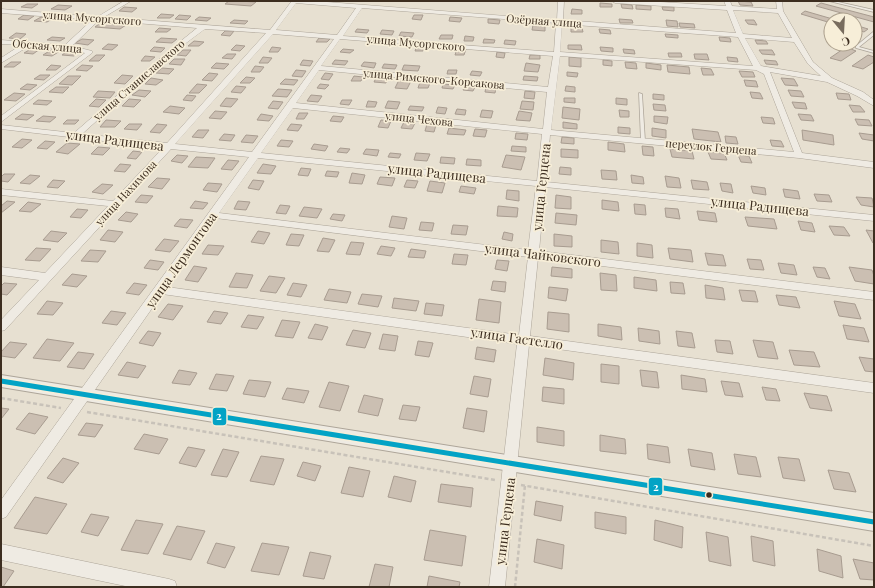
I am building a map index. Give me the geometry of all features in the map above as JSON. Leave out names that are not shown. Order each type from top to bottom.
[{"type":"street","points":[[67,47],[98,19],[128,1]]},
{"type":"street","name":"Озёрная улица","points":[[292,1],[797,40]]},
{"type":"street","name":"улица Нахимова","points":[[1,327],[114,204],[170,146],[272,31],[295,1]]},
{"type":"street","name":"улица Герцена","points":[[497,587],[512,462],[551,90],[557,54],[561,1]]},
{"type":"street","points":[[615,1],[728,5],[780,12]]},
{"type":"street","points":[[779,1],[780,12],[810,63],[829,80],[860,94],[874,104]]},
{"type":"street","points":[[403,10],[416,3]]},
{"type":"street","points":[[728,5],[740,35],[758,68],[767,73],[799,155]]},
{"type":"street","name":"улица Лермонтова","points":[[1,512],[360,7]]},
{"type":"street","name":"улица Мусоргского","points":[[1,11],[758,68],[829,80]]},
{"type":"street","name":"улица Станиславского","points":[[76,135],[168,54],[204,26]]},
{"type":"street","name":"Обская улица","points":[[1,42],[67,47],[87,50],[90,52],[1,120]]},
{"type":"street","points":[[1,61],[26,45]]},
{"type":"street","name":"улица Римского-Корсакова","points":[[317,68],[551,90]]},
{"type":"street","name":"улица Чехова","points":[[290,105],[547,132]]},
{"type":"street","name":"улица Радищева","points":[[1,127],[170,146],[874,218]]},
{"type":"street","name":"переулок Герцена","points":[[547,132],[799,155],[874,165]]},
{"type":"street","points":[[1,192],[114,204]]},
{"type":"street","name":"улица Чайковского","points":[[212,215],[534,253],[874,297]]},
{"type":"street","points":[[1,270],[47,277]]},
{"type":"street","name":"улица Гастелло","points":[[159,290],[874,388]]},
{"type":"street","points":[[1,381],[512,462],[874,522]]},
{"type":"street","points":[[1,552],[169,587]]},
{"type":"lane","points":[[830,1],[874,10]]},
{"type":"lane","points":[[874,33],[857,47],[874,52]]},
{"type":"lane","points":[[640,94],[643,141]]},
{"type":"path","points":[[1,398],[509,482],[874,546]]},
{"type":"path","points":[[515,587],[525,485]]},
{"type":"building","points":[[229,1],[256,2],[251,6],[225,4]]},
{"type":"building","points":[[738,1],[751,2],[753,6],[740,5]]},
{"type":"building","points":[[600,3],[612,4],[612,7],[600,7]]},
{"type":"building","points":[[821,3],[855,12],[838,12],[816,6]]},
{"type":"building","points":[[27,4],[38,4],[32,8],[21,7]]},
{"type":"building","points":[[621,4],[632,5],[633,9],[622,8]]},
{"type":"building","points":[[58,5],[72,6],[65,10],[51,9]]},
{"type":"building","points":[[636,5],[651,6],[651,10],[636,9]]},
{"type":"building","points":[[124,7],[137,8],[132,12],[119,11]]},
{"type":"building","points":[[662,7],[674,7],[674,11],[663,10]]},
{"type":"building","points":[[572,9],[582,10],[582,14],[571,14]]},
{"type":"building","points":[[805,11],[823,16],[823,21],[801,14]]},
{"type":"building","points":[[161,14],[174,15],[170,18],[157,18]]},
{"type":"building","points":[[863,14],[874,17],[874,22],[863,19]]},
{"type":"building","points":[[24,15],[34,16],[28,20],[18,19]]},
{"type":"building","points":[[179,15],[191,16],[187,20],[175,19]]},
{"type":"building","points":[[414,15],[423,15],[421,20],[412,19]]},
{"type":"building","points":[[41,17],[54,18],[47,22],[34,21]]},
{"type":"building","points":[[199,17],[211,18],[207,21],[195,20]]},
{"type":"building","points":[[450,17],[462,18],[460,22],[449,21]]},
{"type":"building","points":[[488,19],[500,20],[499,24],[488,23]]},
{"type":"building","points":[[619,19],[632,20],[633,23],[620,23]]},
{"type":"building","points":[[234,20],[248,21],[245,24],[230,23]]},
{"type":"building","points":[[666,20],[677,21],[678,27],[667,26]]},
{"type":"building","points":[[745,20],[754,20],[757,25],[748,24]]},
{"type":"building","points":[[103,21],[129,23],[120,29],[95,27]]},
{"type":"building","points":[[679,23],[694,24],[695,28],[680,27]]},
{"type":"building","points":[[533,25],[545,26],[545,31],[532,30]]},
{"type":"building","points":[[571,27],[582,28],[583,32],[571,32]]},
{"type":"building","points":[[863,27],[868,29],[864,32]]},
{"type":"building","points":[[159,28],[171,29],[167,32],[155,32]]},
{"type":"building","points":[[357,29],[369,30],[367,33],[355,32]]},
{"type":"building","points":[[599,29],[610,30],[611,34],[600,33]]},
{"type":"building","points":[[382,30],[394,31],[392,35],[380,34]]},
{"type":"building","points":[[225,31],[234,31],[230,36],[221,35]]},
{"type":"building","points":[[401,32],[414,33],[412,37],[399,36]]},
{"type":"building","points":[[16,33],[26,34],[20,39],[9,38]]},
{"type":"building","points":[[665,34],[678,35],[678,38],[666,37]]},
{"type":"building","points":[[441,35],[453,35],[452,39],[439,39]]},
{"type":"building","points":[[465,36],[474,37],[473,41],[464,41]]},
{"type":"building","points":[[52,37],[65,38],[60,41],[47,40]]},
{"type":"building","points":[[719,37],[730,38],[731,42],[720,41]]},
{"type":"building","points":[[161,38],[177,39],[172,43],[156,42]]},
{"type":"building","points":[[319,38],[330,39],[327,42],[316,42]]},
{"type":"building","points":[[82,39],[94,40],[88,45],[75,43]]},
{"type":"building","points":[[484,39],[495,40],[494,43],[483,43]]},
{"type":"building","points":[[505,40],[516,41],[515,45],[504,44]]},
{"type":"building","points":[[755,40],[766,41],[768,44],[757,44]]},
{"type":"building","points":[[194,41],[204,42],[199,46],[188,46]]},
{"type":"building","points":[[108,44],[118,45],[112,50],[102,49]]},
{"type":"building","points":[[236,45],[245,46],[240,51],[231,50]]},
{"type":"building","points":[[568,45],[581,45],[582,50],[568,49]]},
{"type":"building","points":[[417,46],[425,46],[423,51],[415,51]]},
{"type":"building","points":[[154,47],[165,48],[161,52],[150,51]]},
{"type":"building","points":[[272,47],[281,48],[278,52],[269,52]]},
{"type":"building","points":[[600,47],[613,48],[613,52],[601,51]]},
{"type":"building","points":[[31,49],[40,49],[33,54],[24,53]]},
{"type":"building","points":[[343,49],[354,50],[350,53],[340,52]]},
{"type":"building","points":[[457,49],[466,49],[464,55],[455,55]]},
{"type":"building","points":[[623,49],[634,50],[635,54],[624,53]]},
{"type":"building","points":[[51,50],[60,51],[52,56],[43,55]]},
{"type":"building","points":[[183,50],[191,50],[186,56],[177,55]]},
{"type":"building","points":[[759,50],[772,50],[775,55],[762,54]]},
{"type":"building","points":[[68,51],[79,52],[74,56],[62,55]]},
{"type":"building","points":[[497,52],[505,53],[504,58],[496,57]]},
{"type":"building","points":[[839,52],[854,52],[841,61],[830,58]]},
{"type":"building","points":[[668,53],[681,53],[682,57],[669,57]]},
{"type":"building","points":[[227,54],[236,54],[232,59],[222,58]]},
{"type":"building","points":[[694,54],[707,54],[709,60],[695,59]]},
{"type":"building","points":[[96,55],[105,55],[99,61],[89,61]]},
{"type":"building","points":[[530,55],[540,55],[540,59],[529,59]]},
{"type":"building","points":[[868,55],[874,57],[874,62],[863,69],[852,66]]},
{"type":"building","points":[[145,56],[155,57],[150,61],[141,61]]},
{"type":"building","points":[[263,57],[272,58],[268,63],[259,63]]},
{"type":"building","points":[[569,57],[581,58],[581,67],[569,66]]},
{"type":"building","points":[[727,57],[737,58],[738,62],[728,61]]},
{"type":"building","points":[[174,59],[185,59],[181,65],[169,64]]},
{"type":"building","points":[[303,60],[313,61],[310,66],[300,65]]},
{"type":"building","points":[[335,60],[348,61],[345,65],[332,64]]},
{"type":"building","points":[[603,60],[612,61],[612,66],[603,65]]},
{"type":"building","points":[[764,60],[776,61],[778,65],[766,64]]},
{"type":"building","points":[[11,62],[21,62],[14,67],[4,67]]},
{"type":"building","points":[[364,62],[376,63],[374,68],[361,66]]},
{"type":"building","points":[[625,62],[636,63],[637,69],[626,68]]},
{"type":"building","points":[[216,63],[229,64],[224,69],[211,68]]},
{"type":"building","points":[[526,63],[540,65],[538,72],[524,71]]},
{"type":"building","points":[[646,63],[661,65],[661,70],[646,68]]},
{"type":"building","points":[[384,64],[397,65],[395,69],[382,68]]},
{"type":"building","points":[[51,65],[61,66],[56,70],[46,70]]},
{"type":"building","points":[[82,65],[93,66],[87,71],[76,70]]},
{"type":"building","points":[[404,65],[420,66],[418,71],[402,70]]},
{"type":"building","points":[[667,65],[689,67],[690,74],[668,72]]},
{"type":"building","points":[[255,66],[264,67],[260,72],[251,72]]},
{"type":"building","points":[[162,68],[174,69],[169,74],[156,73]]},
{"type":"building","points":[[701,68],[711,69],[714,75],[703,75]]},
{"type":"building","points":[[296,70],[306,71],[302,77],[292,76]]},
{"type":"building","points":[[448,70],[457,70],[456,74],[447,74]]},
{"type":"building","points":[[472,71],[482,72],[480,76],[470,75]]},
{"type":"building","points":[[739,71],[753,72],[755,77],[742,77]]},
{"type":"building","points":[[567,72],[578,73],[577,77],[567,76]]},
{"type":"building","points":[[209,73],[218,74],[212,81],[202,80]]},
{"type":"building","points":[[325,73],[333,74],[329,80],[321,79]]},
{"type":"building","points":[[40,75],[50,75],[44,80],[34,79]]},
{"type":"building","points":[[122,75],[133,76],[125,84],[114,83]]},
{"type":"building","points":[[68,76],[81,76],[72,85],[59,84]]},
{"type":"building","points":[[354,76],[363,77],[361,81],[351,81]]},
{"type":"building","points":[[524,76],[538,77],[537,81],[523,80]]},
{"type":"building","points":[[246,77],[255,78],[250,83],[240,83]]},
{"type":"building","points":[[151,78],[163,80],[156,85],[145,84]]},
{"type":"building","points":[[376,78],[388,79],[386,83],[374,82]]},
{"type":"building","points":[[781,78],[794,79],[798,86],[785,85]]},
{"type":"building","points":[[285,79],[298,80],[294,85],[280,84]]},
{"type":"building","points":[[399,80],[411,81],[407,89],[395,88]]},
{"type":"building","points":[[744,80],[756,81],[758,87],[746,86]]},
{"type":"building","points":[[420,82],[430,83],[428,88],[418,88]]},
{"type":"building","points":[[27,84],[37,85],[30,90],[20,89]]},
{"type":"building","points":[[197,84],[207,85],[199,93],[189,93]]},
{"type":"building","points":[[320,84],[329,85],[325,89],[317,88]]},
{"type":"building","points":[[443,84],[455,85],[453,89],[442,88]]},
{"type":"building","points":[[236,86],[246,87],[241,93],[231,92]]},
{"type":"building","points":[[465,86],[475,87],[473,91],[463,90]]},
{"type":"building","points":[[566,86],[575,87],[575,92],[565,91]]},
{"type":"building","points":[[56,87],[69,87],[63,93],[49,92]]},
{"type":"building","points":[[486,87],[496,88],[495,93],[485,92]]},
{"type":"building","points":[[278,89],[292,90],[287,97],[272,96]]},
{"type":"building","points":[[139,90],[151,91],[145,97],[132,95]]},
{"type":"building","points":[[788,90],[801,91],[804,97],[791,96]]},
{"type":"building","points":[[98,91],[115,92],[110,98],[93,97]]},
{"type":"building","points":[[525,91],[535,92],[534,99],[524,98]]},
{"type":"building","points":[[750,92],[760,93],[763,99],[752,98]]},
{"type":"building","points":[[14,93],[25,94],[16,101],[4,100]]},
{"type":"building","points":[[836,93],[849,94],[851,100],[838,99]]},
{"type":"building","points":[[653,94],[664,95],[664,100],[653,99]]},
{"type":"building","points":[[187,95],[196,96],[192,101],[183,100]]},
{"type":"building","points":[[311,95],[322,96],[318,102],[307,101]]},
{"type":"building","points":[[226,98],[238,99],[231,107],[220,106]]},
{"type":"building","points":[[564,98],[575,98],[575,103],[564,102]]},
{"type":"building","points":[[616,98],[627,99],[627,105],[616,104]]},
{"type":"building","points":[[96,99],[106,100],[99,107],[89,106]]},
{"type":"building","points":[[129,99],[141,100],[134,107],[122,106]]},
{"type":"building","points":[[38,100],[52,101],[47,105],[33,104]]},
{"type":"building","points":[[342,100],[352,100],[349,105],[340,104]]},
{"type":"building","points":[[273,101],[283,102],[278,109],[268,108]]},
{"type":"building","points":[[368,101],[377,102],[375,107],[366,107]]},
{"type":"building","points":[[388,101],[400,102],[397,109],[385,108]]},
{"type":"building","points":[[522,101],[534,102],[533,110],[520,109]]},
{"type":"building","points":[[792,102],[805,103],[807,109],[795,108]]},
{"type":"building","points":[[653,104],[665,105],[666,111],[654,110]]},
{"type":"building","points":[[849,105],[860,106],[865,112],[853,112]]},
{"type":"building","points":[[170,106],[185,108],[179,114],[163,112]]},
{"type":"building","points":[[410,106],[424,107],[422,111],[408,110]]},
{"type":"building","points":[[438,107],[447,108],[445,114],[436,113]]},
{"type":"building","points":[[563,107],[580,109],[579,120],[562,118]]},
{"type":"building","points":[[457,109],[466,110],[465,115],[455,114]]},
{"type":"building","points":[[482,110],[493,111],[491,118],[480,117]]},
{"type":"building","points":[[619,110],[629,111],[629,117],[620,117]]},
{"type":"building","points":[[215,111],[227,112],[221,119],[209,118]]},
{"type":"building","points":[[519,111],[532,113],[530,121],[516,120]]},
{"type":"building","points":[[299,113],[308,113],[304,119],[296,119]]},
{"type":"building","points":[[22,114],[34,115],[27,120],[15,119]]},
{"type":"building","points":[[261,114],[273,116],[269,121],[257,120]]},
{"type":"building","points":[[798,114],[811,115],[814,121],[801,120]]},
{"type":"building","points":[[43,116],[56,117],[50,122],[36,121]]},
{"type":"building","points":[[333,116],[344,117],[341,122],[330,121]]},
{"type":"building","points":[[654,116],[668,117],[667,124],[654,122]]},
{"type":"building","points":[[761,117],[773,118],[775,124],[763,123]]},
{"type":"building","points":[[855,119],[869,120],[872,126],[858,125]]},
{"type":"building","points":[[67,120],[79,120],[75,124],[63,124]]},
{"type":"building","points":[[106,120],[121,121],[115,127],[100,127]]},
{"type":"building","points":[[381,120],[391,121],[388,128],[378,127]]},
{"type":"building","points":[[404,122],[415,123],[412,129],[401,128]]},
{"type":"building","points":[[563,122],[577,124],[577,129],[563,128]]},
{"type":"building","points":[[129,124],[142,124],[137,130],[124,129]]},
{"type":"building","points":[[157,124],[167,125],[160,133],[150,132]]},
{"type":"building","points":[[291,124],[302,125],[298,131],[287,130]]},
{"type":"building","points":[[427,124],[436,125],[434,132],[425,131]]},
{"type":"building","points":[[618,127],[630,128],[630,134],[618,133]]},
{"type":"building","points":[[449,128],[466,130],[464,135],[447,134]]},
{"type":"building","points":[[652,128],[666,130],[666,138],[652,136]]},
{"type":"building","points":[[475,129],[487,130],[485,137],[473,136]]},
{"type":"building","points":[[692,129],[718,132],[721,142],[694,139]]},
{"type":"building","points":[[198,130],[209,130],[203,138],[192,137]]},
{"type":"building","points":[[802,130],[833,135],[834,145],[803,140]]},
{"type":"building","points":[[516,133],[528,134],[527,140],[515,139]]},
{"type":"building","points":[[859,133],[874,135],[874,141],[862,139]]},
{"type":"building","points":[[224,134],[235,135],[231,141],[219,140]]},
{"type":"building","points":[[246,135],[258,136],[253,143],[241,142]]},
{"type":"building","points":[[725,136],[736,137],[738,144],[726,143]]},
{"type":"building","points":[[562,137],[574,138],[574,144],[561,143]]},
{"type":"building","points":[[22,139],[32,140],[22,148],[12,147]]},
{"type":"building","points":[[281,140],[293,141],[289,147],[277,146]]},
{"type":"building","points":[[770,140],[781,141],[784,147],[772,146]]},
{"type":"building","points":[[45,141],[55,142],[47,149],[37,148]]},
{"type":"building","points":[[608,142],[624,144],[625,152],[608,150]]},
{"type":"building","points":[[67,143],[80,144],[68,154],[56,152]]},
{"type":"building","points":[[314,144],[328,146],[325,151],[311,149]]},
{"type":"building","points":[[512,146],[526,147],[526,152],[511,151]]},
{"type":"building","points":[[642,146],[653,147],[654,156],[643,155]]},
{"type":"building","points":[[98,147],[110,148],[103,155],[91,154]]},
{"type":"building","points":[[340,148],[350,149],[347,153],[337,152]]},
{"type":"building","points":[[366,149],[379,150],[377,156],[363,154]]},
{"type":"building","points":[[561,149],[578,150],[578,158],[561,157]]},
{"type":"building","points":[[670,149],[692,151],[694,159],[672,157]]},
{"type":"building","points":[[133,151],[142,152],[136,159],[127,158]]},
{"type":"building","points":[[708,152],[724,153],[727,160],[711,159]]},
{"type":"building","points":[[390,153],[401,154],[399,158],[388,157]]},
{"type":"building","points":[[416,153],[430,154],[427,161],[414,160]]},
{"type":"building","points":[[177,155],[188,156],[182,163],[171,161]]},
{"type":"building","points":[[506,155],[525,157],[521,170],[502,167]]},
{"type":"building","points":[[738,155],[749,156],[752,163],[741,162]]},
{"type":"building","points":[[196,157],[215,158],[208,168],[188,167]]},
{"type":"building","points":[[441,157],[455,158],[454,164],[440,163]]},
{"type":"building","points":[[467,159],[481,160],[481,166],[466,165]]},
{"type":"building","points":[[228,160],[239,161],[232,170],[221,169]]},
{"type":"building","points":[[120,164],[131,165],[125,172],[114,171]]},
{"type":"building","points":[[263,164],[276,166],[271,174],[257,173]]},
{"type":"building","points":[[560,167],[571,168],[571,175],[559,174]]},
{"type":"building","points":[[301,168],[311,169],[308,176],[298,175]]},
{"type":"building","points":[[601,170],[616,171],[617,180],[602,179]]},
{"type":"building","points":[[327,171],[339,172],[337,177],[325,176]]},
{"type":"building","points":[[352,173],[365,175],[362,184],[349,183]]},
{"type":"building","points":[[4,174],[15,174],[8,182],[1,181],[1,177]]},
{"type":"building","points":[[30,175],[40,176],[30,184],[20,183]]},
{"type":"building","points":[[631,175],[643,177],[644,184],[632,183]]},
{"type":"building","points":[[665,176],[679,178],[681,188],[667,187]]},
{"type":"building","points":[[380,177],[395,178],[392,186],[377,184]]},
{"type":"building","points":[[157,178],[170,179],[162,189],[148,187]]},
{"type":"building","points":[[53,180],[65,181],[58,188],[47,187]]},
{"type":"building","points":[[253,180],[264,181],[259,190],[248,188]]},
{"type":"building","points":[[407,180],[418,181],[415,188],[404,187]]},
{"type":"building","points":[[691,180],[707,182],[709,190],[693,189]]},
{"type":"building","points":[[430,181],[445,183],[442,193],[427,191]]},
{"type":"building","points":[[208,183],[222,184],[217,192],[203,190]]},
{"type":"building","points":[[720,183],[731,184],[733,193],[722,191]]},
{"type":"building","points":[[102,184],[113,185],[103,194],[92,192]]},
{"type":"building","points":[[461,186],[476,188],[474,194],[459,192]]},
{"type":"building","points":[[751,186],[765,188],[766,195],[753,193]]},
{"type":"building","points":[[783,189],[798,191],[800,199],[785,197]]},
{"type":"building","points":[[507,190],[519,191],[519,201],[506,199]]},
{"type":"building","points":[[814,194],[829,195],[832,202],[817,201]]},
{"type":"building","points":[[141,195],[153,196],[147,203],[135,202]]},
{"type":"building","points":[[556,195],[571,197],[571,209],[555,208]]},
{"type":"building","points":[[856,197],[872,198],[874,207],[861,205]]},
{"type":"building","points":[[602,200],[618,202],[619,211],[602,209]]},
{"type":"building","points":[[7,201],[15,202],[1,213],[1,206]]},
{"type":"building","points":[[195,201],[208,203],[203,209],[190,208]]},
{"type":"building","points":[[238,201],[250,202],[246,210],[234,209]]},
{"type":"building","points":[[28,202],[41,204],[31,212],[19,211]]},
{"type":"building","points":[[634,204],[645,205],[646,215],[635,214]]},
{"type":"building","points":[[280,205],[290,206],[286,214],[276,213]]},
{"type":"building","points":[[498,206],[518,208],[517,217],[497,216]]},
{"type":"building","points":[[304,207],[322,209],[317,218],[299,216]]},
{"type":"building","points":[[665,208],[678,209],[680,219],[666,217]]},
{"type":"building","points":[[77,209],[88,210],[81,218],[70,217]]},
{"type":"building","points":[[697,211],[715,213],[717,222],[699,220]]},
{"type":"building","points":[[126,212],[138,214],[131,222],[118,220]]},
{"type":"building","points":[[556,213],[577,215],[576,225],[555,223]]},
{"type":"building","points":[[333,214],[345,215],[342,221],[330,219]]},
{"type":"building","points":[[392,216],[407,218],[404,229],[389,227]]},
{"type":"building","points":[[745,217],[774,219],[777,229],[748,226]]},
{"type":"building","points":[[180,219],[193,220],[187,228],[174,226]]},
{"type":"building","points":[[798,221],[812,223],[815,232],[801,230]]},
{"type":"building","points":[[421,222],[434,223],[432,231],[419,230]]},
{"type":"building","points":[[453,225],[468,226],[466,235],[451,234]]},
{"type":"building","points":[[829,226],[844,227],[850,236],[834,235]]},
{"type":"building","points":[[108,230],[123,232],[115,242],[100,240]]},
{"type":"building","points":[[866,230],[874,231],[874,243],[873,243]]},
{"type":"building","points":[[51,231],[67,233],[58,242],[43,240]]},
{"type":"building","points":[[258,231],[270,233],[264,244],[251,242]]},
{"type":"building","points":[[504,232],[513,234],[512,241],[502,239]]},
{"type":"building","points":[[291,234],[304,235],[299,246],[286,245]]},
{"type":"building","points":[[554,234],[572,236],[572,247],[554,246]]},
{"type":"building","points":[[323,238],[335,240],[329,252],[317,251]]},
{"type":"building","points":[[164,239],[179,241],[170,252],[155,250]]},
{"type":"building","points":[[601,240],[618,242],[619,254],[601,252]]},
{"type":"building","points":[[351,242],[364,243],[360,255],[346,254]]},
{"type":"building","points":[[637,243],[652,245],[653,258],[637,256]]},
{"type":"building","points":[[208,245],[224,246],[218,255],[202,254]]},
{"type":"building","points":[[381,246],[395,248],[391,256],[377,254]]},
{"type":"building","points":[[36,248],[51,249],[40,261],[25,260]]},
{"type":"building","points":[[668,248],[691,250],[693,262],[670,259]]},
{"type":"building","points":[[411,249],[426,251],[424,258],[408,257]]},
{"type":"building","points":[[90,250],[106,251],[98,262],[81,261]]},
{"type":"building","points":[[705,253],[723,255],[726,266],[708,265]]},
{"type":"building","points":[[454,254],[468,255],[466,265],[452,264]]},
{"type":"building","points":[[747,259],[761,260],[764,270],[750,269]]},
{"type":"building","points":[[150,260],[164,262],[158,270],[144,268]]},
{"type":"building","points":[[497,260],[509,261],[507,271],[495,269]]},
{"type":"building","points":[[778,263],[794,265],[797,275],[781,273]]},
{"type":"building","points":[[194,266],[207,268],[198,282],[185,280]]},
{"type":"building","points":[[552,267],[572,269],[572,278],[551,276]]},
{"type":"building","points":[[813,267],[825,268],[830,279],[817,277]]},
{"type":"building","points":[[849,267],[872,270],[874,284],[855,281]]},
{"type":"building","points":[[236,273],[253,275],[247,288],[229,287]]},
{"type":"building","points":[[600,273],[616,275],[617,291],[601,290]]},
{"type":"building","points":[[72,274],[87,276],[77,287],[62,285]]},
{"type":"building","points":[[269,276],[285,278],[276,293],[260,291]]},
{"type":"building","points":[[634,277],[656,280],[657,291],[634,288]]},
{"type":"building","points":[[493,281],[506,282],[505,292],[491,290]]},
{"type":"building","points":[[670,282],[683,283],[685,294],[671,293]]},
{"type":"building","points":[[4,283],[17,284],[7,295],[1,294],[1,286]]},
{"type":"building","points":[[134,283],[147,285],[139,295],[126,293]]},
{"type":"building","points":[[293,283],[307,285],[301,297],[287,295]]},
{"type":"building","points":[[705,285],[723,288],[725,300],[706,298]]},
{"type":"building","points":[[549,287],[568,289],[566,301],[548,298]]},
{"type":"building","points":[[329,289],[351,292],[347,303],[324,300]]},
{"type":"building","points":[[739,290],[755,291],[758,302],[742,301]]},
{"type":"building","points":[[362,294],[382,296],[378,307],[358,304]]},
{"type":"building","points":[[776,295],[796,297],[800,308],[779,305]]},
{"type":"building","points":[[394,298],[419,301],[416,311],[392,308]]},
{"type":"building","points":[[479,299],[501,302],[499,323],[476,320]]},
{"type":"building","points":[[47,301],[63,303],[53,315],[37,314]]},
{"type":"building","points":[[834,301],[855,304],[861,319],[839,316]]},
{"type":"building","points":[[426,303],[444,305],[442,316],[424,314]]},
{"type":"building","points":[[168,304],[183,306],[173,320],[158,317]]},
{"type":"building","points":[[111,311],[126,313],[117,325],[102,323]]},
{"type":"building","points":[[214,311],[228,313],[221,324],[207,322]]},
{"type":"building","points":[[548,312],[569,314],[569,332],[547,329]]},
{"type":"building","points":[[248,315],[264,317],[257,329],[241,327]]},
{"type":"building","points":[[282,320],[300,322],[293,338],[275,336]]},
{"type":"building","points":[[315,324],[328,327],[322,340],[308,338]]},
{"type":"building","points":[[598,324],[621,327],[622,340],[598,336]]},
{"type":"building","points":[[843,325],[864,328],[869,342],[847,339]]},
{"type":"building","points":[[638,328],[659,331],[660,344],[639,341]]},
{"type":"building","points":[[353,330],[371,333],[365,348],[346,345]]},
{"type":"building","points":[[148,331],[161,333],[153,346],[139,343]]},
{"type":"building","points":[[676,331],[692,333],[695,348],[678,346]]},
{"type":"building","points":[[383,334],[398,336],[395,351],[379,349]]},
{"type":"building","points":[[47,339],[74,343],[60,361],[33,358]]},
{"type":"building","points":[[715,340],[730,341],[733,354],[717,352]]},
{"type":"building","points":[[753,340],[773,342],[778,359],[758,357]]},
{"type":"building","points":[[418,341],[433,343],[429,357],[415,355]]},
{"type":"building","points":[[10,342],[27,344],[15,358],[1,356],[1,352]]},
{"type":"building","points":[[477,347],[496,350],[494,362],[475,359]]},
{"type":"building","points":[[789,350],[814,352],[820,367],[794,365]]},
{"type":"building","points":[[78,352],[94,354],[84,369],[67,367]]},
{"type":"building","points":[[859,357],[874,359],[874,372],[865,371]]},
{"type":"building","points":[[545,358],[574,363],[573,380],[543,375]]},
{"type":"building","points":[[127,362],[146,366],[138,378],[118,375]]},
{"type":"building","points":[[601,364],[619,366],[619,384],[601,382]]},
{"type":"building","points":[[179,370],[197,373],[190,385],[172,383]]},
{"type":"building","points":[[640,370],[657,372],[659,388],[642,386]]},
{"type":"building","points":[[216,374],[234,376],[227,391],[209,389]]},
{"type":"building","points":[[681,375],[705,379],[707,392],[682,389]]},
{"type":"building","points":[[474,376],[491,379],[488,397],[470,394]]},
{"type":"building","points":[[249,380],[271,382],[265,397],[243,394]]},
{"type":"building","points":[[721,381],[739,383],[743,397],[725,395]]},
{"type":"building","points":[[329,382],[349,386],[340,411],[319,407]]},
{"type":"building","points":[[543,387],[564,389],[564,404],[542,401]]},
{"type":"building","points":[[762,387],[776,389],[780,401],[766,400]]},
{"type":"building","points":[[287,388],[309,391],[304,403],[282,399]]},
{"type":"building","points":[[804,393],[827,396],[832,411],[810,408]]},
{"type":"building","points":[[364,395],[383,399],[378,416],[358,412]]},
{"type":"building","points":[[403,405],[420,407],[416,421],[399,419]]},
{"type":"building","points":[[1,408],[9,409],[1,419]]},
{"type":"building","points":[[467,408],[487,411],[484,432],[463,428]]},
{"type":"building","points":[[29,413],[48,417],[35,434],[16,429]]},
{"type":"building","points":[[86,423],[103,425],[95,437],[78,435]]},
{"type":"building","points":[[537,427],[564,431],[564,446],[537,442]]},
{"type":"building","points":[[144,434],[168,439],[159,454],[134,449]]},
{"type":"building","points":[[600,435],[625,439],[626,454],[600,451]]},
{"type":"building","points":[[647,444],[668,447],[670,463],[648,459]]},
{"type":"building","points":[[188,447],[205,450],[196,467],[179,463]]},
{"type":"building","points":[[223,449],[239,452],[227,477],[211,475]]},
{"type":"building","points":[[688,449],[712,453],[715,470],[691,466]]},
{"type":"building","points":[[734,454],[756,457],[761,477],[738,474]]},
{"type":"building","points":[[261,456],[284,459],[274,485],[250,481]]},
{"type":"building","points":[[778,457],[799,459],[805,481],[783,478]]},
{"type":"building","points":[[63,458],[79,463],[63,483],[47,478]]},
{"type":"building","points":[[303,462],[321,466],[315,481],[297,476]]},
{"type":"building","points":[[349,467],[370,471],[363,497],[341,493]]},
{"type":"building","points":[[828,470],[849,473],[856,492],[834,489]]},
{"type":"building","points":[[394,476],[416,481],[411,502],[388,497]]},
{"type":"building","points":[[441,484],[473,488],[471,507],[438,502]]},
{"type":"building","points":[[35,497],[67,504],[47,534],[14,528]]},
{"type":"building","points":[[536,501],[563,506],[561,521],[534,515]]},
{"type":"building","points":[[595,512],[626,517],[626,534],[595,528]]},
{"type":"building","points":[[91,514],[109,517],[98,536],[81,532]]},
{"type":"building","points":[[136,520],[163,524],[148,554],[121,550]]},
{"type":"building","points":[[655,520],[683,527],[682,548],[654,540]]},
{"type":"building","points":[[177,526],[205,531],[191,560],[163,554]]},
{"type":"building","points":[[430,530],[466,536],[462,566],[424,560]]},
{"type":"building","points":[[706,532],[728,537],[731,566],[709,561]]},
{"type":"building","points":[[751,536],[773,541],[775,566],[753,561]]},
{"type":"building","points":[[537,539],[564,545],[562,569],[534,562]]},
{"type":"building","points":[[216,543],[235,547],[225,568],[207,563]]},
{"type":"building","points":[[262,543],[289,547],[279,575],[251,571]]},
{"type":"building","points":[[817,549],[841,556],[843,578],[819,571]]},
{"type":"building","points":[[310,552],[331,556],[324,579],[303,576]]},
{"type":"building","points":[[853,559],[874,563],[874,580],[860,579]]},
{"type":"building","points":[[375,564],[393,567],[389,587],[369,587]]},
{"type":"building","points":[[1,567],[14,571],[3,587],[1,587]]},
{"type":"building","points":[[429,576],[460,582],[459,587],[427,587]]},
{"type":"transit line","name":"2","points":[[1,381],[874,522]]}]
